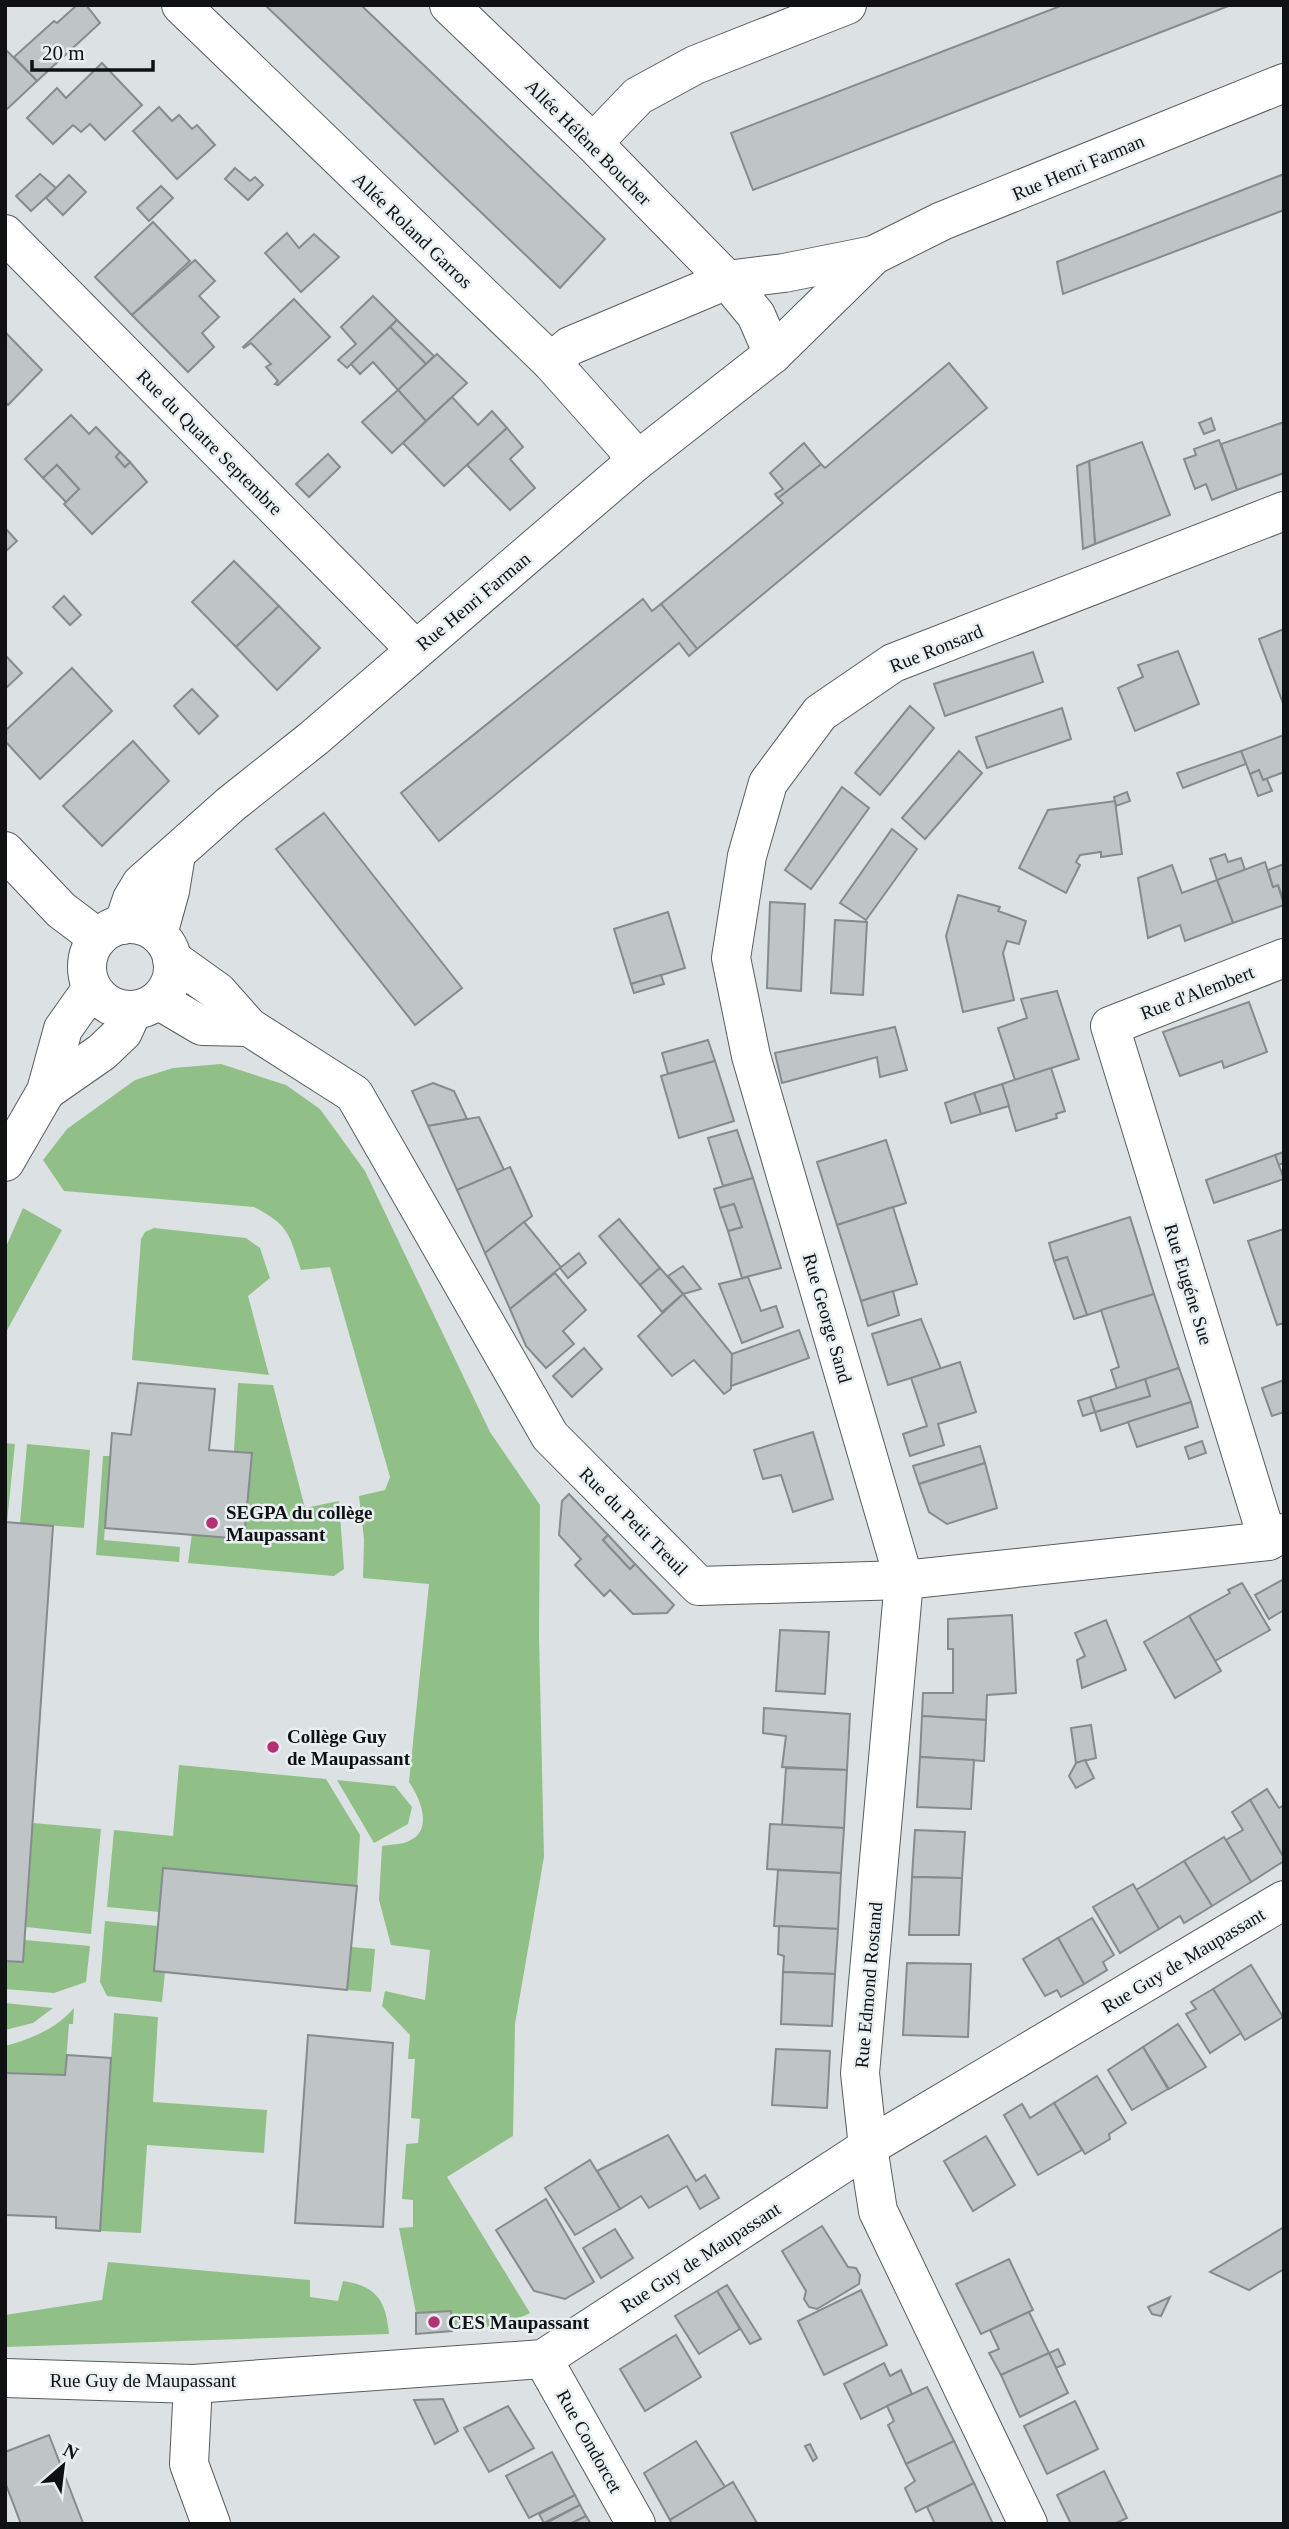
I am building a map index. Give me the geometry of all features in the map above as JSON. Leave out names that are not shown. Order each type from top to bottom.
[{"type":"street","name":"Allée Roland Garros","points":[[181,5],[551,362],[625,445],[634,463]]},
{"type":"street","name":"Allée Hélène Boucher","points":[[449,5],[593,143],[727,280]]},
{"type":"street","points":[[593,143],[638,96],[695,65],[847,5]]},
{"type":"street","name":"Rue Henri Farman","points":[[551,362],[570,346],[727,280],[784,273],[874,255],[942,221],[1284,83]]},
{"type":"street","name":"Rue du Quatre Septembre","points":[[5,234],[415,649]]},
{"type":"street","name":"Rue Henri Farman","points":[[138,939],[132,899],[142,884],[231,804],[314,738],[634,463],[773,354],[874,255]]},
{"type":"street","points":[[727,280],[756,315],[773,354]]},
{"type":"street","name":"Rue Ronsard","points":[[751,1056],[731,958],[747,856],[768,783],[820,713],[893,663],[1284,511]]},
{"type":"street","name":"Rue du Petit Treuil","points":[[5,851],[61,910],[138,939],[218,992],[249,1027],[354,1094],[550,1436],[699,1587],[904,1580],[1276,1537]]},
{"type":"street","points":[[46,1091],[102,1052],[145,1005],[170,982],[173,971],[138,939],[91,948],[87,961],[92,988],[99,998],[109,1005],[145,1005],[202,1026],[249,1027]]},
{"type":"street","name":"Rue d'Alembert","points":[[1110,1026],[1284,958]]},
{"type":"street","points":[[5,1162],[46,1091],[63,1029],[92,988]]},
{"type":"street","name":"Rue Eugéne Sue","points":[[1110,1026],[1276,1537]]},
{"type":"street","name":"Rue George Sand","points":[[751,1056],[904,1580]]},
{"type":"street","name":"Rue Edmond Rostand","points":[[904,1580],[860,2073],[868,2147],[878,2211],[1028,2524]]},
{"type":"street","name":"Rue Guy de Maupassant","points":[[5,2378],[193,2384],[543,2359],[868,2147],[1284,1900]]},
{"type":"street","name":"Rue Condorcet","points":[[543,2359],[636,2524]]},
{"type":"street","points":[[193,2384],[189,2463],[211,2524]]},
{"type":"green space","points":[[221,1064],[286,1085],[320,1109],[365,1171],[490,1432],[540,1505],[539,1636],[544,1857],[515,2024],[513,2136],[447,2177],[530,2313],[492,2326],[452,2331],[451,2311],[416,2313],[399,2228],[413,2227],[413,2200],[402,2199],[406,2144],[418,2143],[420,2119],[411,2118],[415,2059],[408,2059],[410,2035],[382,2006],[385,1991],[425,2000],[430,1950],[391,1945],[379,1900],[382,1846],[409,1841],[417,1836],[423,1822],[417,1796],[409,1782],[429,1584],[363,1578],[364,1539],[359,1496],[385,1490],[390,1477],[330,1267],[301,1270],[294,1247],[281,1225],[254,1207],[64,1191],[43,1160],[67,1129],[135,1080],[173,1068]]},
{"type":"green space","points":[[23,1208],[62,1230],[5,1334],[5,1249]]},
{"type":"green space","points":[[154,1228],[246,1238],[260,1248],[270,1278],[248,1296],[269,1375],[132,1360],[141,1239],[145,1232]]},
{"type":"green space","points":[[238,1383],[273,1385],[305,1508],[339,1501],[344,1569],[334,1576],[188,1563],[192,1534],[244,1539],[252,1453],[234,1451]]},
{"type":"green space","points":[[5,1443],[15,1444],[7,1522],[5,1522]]},
{"type":"green space","points":[[27,1444],[90,1450],[84,1528],[20,1523]]},
{"type":"green space","points":[[103,1456],[110,1456],[104,1540],[180,1547],[179,1562],[96,1555]]},
{"type":"green space","points":[[179,1765],[326,1779],[360,1835],[357,1886],[160,1912],[107,1907],[114,1830],[173,1836]]},
{"type":"green space","points":[[337,1780],[395,1786],[412,1807],[408,1824],[374,1843]]},
{"type":"green space","points":[[33,1823],[101,1829],[91,1934],[26,1927]]},
{"type":"green space","points":[[105,1921],[158,1926],[154,1971],[165,1972],[162,2002],[107,1996],[100,1982]]},
{"type":"green space","points":[[25,1940],[90,1946],[86,1982],[54,1993],[5,1989],[5,1961],[23,1962]]},
{"type":"green space","points":[[351,1947],[375,1949],[371,1992],[347,1990]]},
{"type":"green space","points":[[5,2003],[53,2008],[33,2023],[5,2030]]},
{"type":"green space","points":[[74,2008],[73,2024],[69,2024],[65,2075],[5,2073],[5,2046],[42,2032],[59,2022]]},
{"type":"green space","points":[[114,2013],[158,2017],[153,2102],[267,2110],[264,2153],[147,2145],[141,2233],[100,2231]]},
{"type":"green space","points":[[108,2262],[310,2280],[310,2297],[338,2301],[343,2281],[355,2283],[378,2297],[385,2312],[389,2334],[5,2347],[5,2315],[102,2300]]},
{"type":"building","points":[[77,5],[86,5],[100,23],[37,81],[14,57],[54,21],[57,23]]},
{"type":"building","points":[[265,5],[361,5],[605,239],[560,288]]},
{"type":"building","points":[[1063,5],[1231,5],[753,190],[731,133]]},
{"type":"building","points":[[5,49],[37,81],[5,111]]},
{"type":"building","points":[[102,63],[142,105],[105,140],[90,124],[81,132],[73,125],[53,144],[27,118],[57,88],[66,98]]},
{"type":"building","points":[[159,107],[172,121],[179,115],[192,129],[197,125],[215,145],[177,179],[133,131]]},
{"type":"building","points":[[235,168],[250,181],[255,177],[263,185],[248,200],[225,179]]},
{"type":"building","points":[[40,174],[56,188],[31,211],[16,196]]},
{"type":"building","points":[[1284,174],[1284,210],[1063,294],[1057,262]]},
{"type":"building","points":[[69,175],[86,192],[63,215],[46,198]]},
{"type":"building","points":[[161,186],[173,198],[149,221],[137,208]]},
{"type":"building","points":[[153,222],[190,261],[132,315],[95,277]]},
{"type":"building","points":[[287,233],[299,248],[314,234],[339,257],[301,292],[265,253]]},
{"type":"building","points":[[195,260],[215,281],[199,296],[219,317],[202,333],[214,347],[188,372],[132,315]]},
{"type":"building","points":[[373,296],[397,320],[347,368],[338,360],[356,344],[341,327]]},
{"type":"building","points":[[294,299],[330,337],[278,385],[275,384],[278,381],[266,367],[271,364],[251,343],[243,347]]},
{"type":"building","points":[[397,320],[434,356],[426,364],[390,327]]},
{"type":"building","points":[[390,327],[426,364],[398,390],[373,362],[360,374],[351,364]]},
{"type":"building","points":[[5,332],[42,370],[8,405],[5,402]]},
{"type":"building","points":[[437,354],[467,383],[426,421],[398,390]]},
{"type":"building","points":[[949,363],[987,408],[697,649],[661,604],[783,503],[778,498],[821,464],[825,468]]},
{"type":"building","points":[[398,390],[426,421],[392,453],[362,422]]},
{"type":"building","points":[[452,397],[478,425],[492,411],[507,428],[444,486],[403,443]]},
{"type":"building","points":[[71,415],[89,434],[96,427],[120,452],[116,457],[125,467],[130,462],[147,482],[92,534],[64,504],[79,489],[57,465],[43,478],[25,459]]},
{"type":"building","points":[[1211,418],[1215,430],[1204,434],[1199,423]]},
{"type":"building","points":[[1284,422],[1284,473],[1237,490],[1221,444]]},
{"type":"building","points":[[507,428],[523,447],[510,459],[535,488],[510,510],[467,465]]},
{"type":"building","points":[[1219,440],[1237,490],[1212,500],[1206,484],[1195,489],[1184,459],[1196,455],[1194,449]]},
{"type":"building","points":[[1142,442],[1170,515],[1095,544],[1089,461]]},
{"type":"building","points":[[804,443],[821,464],[778,498],[775,494],[783,489],[770,473]]},
{"type":"building","points":[[120,452],[130,462],[125,467],[116,457]]},
{"type":"building","points":[[328,454],[340,467],[309,497],[296,484]]},
{"type":"building","points":[[1089,461],[1095,544],[1083,549],[1077,466]]},
{"type":"building","points":[[57,465],[79,489],[66,502],[43,478]]},
{"type":"building","points":[[5,528],[17,541],[5,552]]},
{"type":"building","points":[[234,561],[279,606],[236,647],[192,602]]},
{"type":"building","points":[[64,596],[81,615],[70,625],[53,607]]},
{"type":"building","points":[[643,599],[652,611],[661,604],[697,649],[689,656],[679,643],[439,841],[401,793]]},
{"type":"building","points":[[279,606],[320,648],[277,690],[236,647]]},
{"type":"building","points":[[1284,629],[1284,706],[1259,639]]},
{"type":"building","points":[[1178,651],[1199,704],[1135,731],[1118,688],[1143,677],[1138,665]]},
{"type":"building","points":[[1033,652],[1043,682],[945,716],[934,684]]},
{"type":"building","points":[[5,655],[22,673],[5,689]]},
{"type":"building","points":[[72,668],[112,711],[40,779],[5,741],[5,731]]},
{"type":"building","points":[[192,689],[218,716],[199,734],[174,706]]},
{"type":"building","points":[[910,706],[934,728],[880,795],[855,773]]},
{"type":"building","points":[[1062,708],[1071,739],[987,768],[976,737]]},
{"type":"building","points":[[1284,735],[1284,772],[1263,780],[1259,770],[1250,774],[1241,751]]},
{"type":"building","points":[[133,741],[169,781],[102,846],[63,806]]},
{"type":"building","points":[[959,751],[982,773],[925,839],[902,818]]},
{"type":"building","points":[[1241,751],[1246,764],[1183,788],[1177,773]]},
{"type":"building","points":[[1259,770],[1272,791],[1258,796],[1250,774]]},
{"type":"building","points":[[842,787],[869,808],[811,889],[785,870]]},
{"type":"building","points":[[1127,792],[1130,801],[1116,806],[1114,797]]},
{"type":"building","points":[[1115,801],[1122,854],[1101,857],[1101,852],[1080,855],[1076,862],[1080,865],[1066,893],[1019,868],[1048,810]]},
{"type":"building","points":[[324,813],[462,988],[415,1025],[276,849]]},
{"type":"building","points":[[892,829],[917,849],[866,920],[840,903]]},
{"type":"building","points":[[1225,854],[1228,862],[1241,858],[1245,870],[1217,880],[1210,859]]},
{"type":"building","points":[[1265,862],[1273,887],[1278,885],[1284,905],[1233,923],[1217,880]]},
{"type":"building","points":[[1284,864],[1282,896],[1278,885],[1273,887],[1268,870]]},
{"type":"building","points":[[1172,865],[1182,893],[1217,880],[1233,923],[1185,941],[1180,925],[1148,938],[1138,878]]},
{"type":"building","points":[[958,895],[1000,907],[998,911],[1026,921],[1019,944],[1007,941],[1003,953],[1014,1000],[963,1012],[946,936]]},
{"type":"building","points":[[770,902],[805,904],[801,991],[767,988]]},
{"type":"building","points":[[668,912],[685,968],[631,984],[614,929]]},
{"type":"building","points":[[835,920],[867,922],[863,995],[831,993]]},
{"type":"building","points":[[661,975],[664,984],[634,993],[631,984]]},
{"type":"building","points":[[1057,991],[1079,1059],[1015,1080],[998,1028],[1027,1018],[1021,999]]},
{"type":"building","points":[[1249,1002],[1267,1052],[1224,1068],[1222,1061],[1180,1076],[1163,1032]]},
{"type":"building","points":[[895,1027],[907,1070],[880,1077],[877,1057],[782,1083],[775,1053]]},
{"type":"building","points":[[708,1040],[715,1061],[668,1074],[662,1053]]},
{"type":"building","points":[[715,1061],[734,1121],[679,1138],[661,1076]]},
{"type":"building","points":[[1051,1068],[1065,1111],[1056,1114],[1057,1118],[1016,1131],[1002,1084]]},
{"type":"building","points":[[433,1083],[454,1091],[467,1119],[428,1126],[412,1091]]},
{"type":"building","points":[[1002,1084],[1009,1106],[981,1114],[974,1093]]},
{"type":"building","points":[[974,1093],[981,1114],[951,1123],[945,1103]]},
{"type":"building","points":[[479,1117],[504,1170],[457,1190],[428,1126]]},
{"type":"building","points":[[737,1130],[753,1178],[723,1186],[708,1138]]},
{"type":"building","points":[[886,1140],[906,1203],[837,1225],[817,1162]]},
{"type":"building","points":[[1284,1152],[1284,1163],[1278,1165],[1275,1155]]},
{"type":"building","points":[[1275,1155],[1284,1179],[1214,1203],[1206,1180]]},
{"type":"building","points":[[510,1167],[532,1216],[485,1253],[457,1190]]},
{"type":"building","points":[[753,1178],[781,1268],[742,1278],[728,1231],[742,1227],[734,1204],[720,1208],[714,1189]]},
{"type":"building","points":[[734,1204],[742,1227],[728,1231],[720,1208]]},
{"type":"building","points":[[893,1207],[917,1284],[861,1301],[837,1225]]},
{"type":"building","points":[[1130,1217],[1154,1294],[1087,1315],[1067,1257],[1054,1261],[1049,1243]]},
{"type":"building","points":[[619,1219],[660,1268],[640,1285],[599,1236]]},
{"type":"building","points":[[524,1222],[561,1267],[510,1309],[485,1253]]},
{"type":"building","points":[[1284,1229],[1284,1323],[1277,1325],[1248,1241]]},
{"type":"building","points":[[579,1253],[586,1263],[568,1278],[560,1268]]},
{"type":"building","points":[[1067,1257],[1087,1315],[1074,1319],[1054,1261]]},
{"type":"building","points":[[683,1266],[701,1289],[683,1294],[668,1276]]},
{"type":"building","points":[[660,1268],[683,1294],[662,1312],[640,1285]]},
{"type":"building","points":[[555,1273],[586,1310],[563,1331],[574,1344],[546,1368],[526,1346],[510,1309]]},
{"type":"building","points":[[748,1277],[761,1311],[776,1306],[783,1327],[742,1343],[719,1284]]},
{"type":"building","points":[[893,1291],[899,1315],[868,1326],[861,1301]]},
{"type":"building","points":[[683,1294],[732,1354],[731,1389],[724,1394],[694,1360],[672,1376],[638,1336]]},
{"type":"building","points":[[1154,1294],[1179,1368],[1117,1389],[1111,1370],[1119,1367],[1101,1310]]},
{"type":"building","points":[[921,1319],[941,1369],[888,1385],[872,1334]]},
{"type":"building","points":[[799,1330],[809,1358],[731,1386],[732,1354]]},
{"type":"building","points":[[584,1348],[602,1369],[572,1397],[553,1376]]},
{"type":"building","points":[[960,1362],[976,1412],[938,1424],[944,1445],[910,1456],[903,1434],[927,1426],[911,1378]]},
{"type":"building","points":[[1179,1368],[1191,1402],[1101,1431],[1095,1412],[1150,1396],[1145,1379]]},
{"type":"building","points":[[1145,1379],[1150,1396],[1095,1412],[1090,1397]]},
{"type":"building","points":[[1284,1380],[1284,1412],[1272,1416],[1262,1388]]},
{"type":"building","points":[[138,1383],[215,1389],[209,1450],[252,1453],[244,1539],[105,1528],[112,1433],[131,1435]]},
{"type":"building","points":[[1090,1397],[1095,1412],[1083,1416],[1078,1401]]},
{"type":"building","points":[[1191,1402],[1198,1427],[1137,1447],[1128,1422]]},
{"type":"building","points":[[813,1432],[833,1499],[793,1512],[781,1475],[763,1479],[754,1450]]},
{"type":"building","points":[[1202,1441],[1206,1453],[1189,1459],[1185,1447]]},
{"type":"building","points":[[980,1446],[985,1463],[919,1484],[913,1466]]},
{"type":"building","points":[[985,1463],[997,1508],[947,1524],[929,1512],[919,1484]]},
{"type":"building","points":[[569,1494],[608,1535],[603,1540],[630,1569],[635,1564],[674,1605],[667,1613],[633,1614],[610,1590],[604,1596],[575,1565],[581,1559],[559,1535],[562,1501]]},
{"type":"building","points":[[5,1522],[53,1526],[23,1962],[5,1961]]},
{"type":"building","points":[[608,1535],[635,1564],[630,1569],[603,1540]]},
{"type":"building","points":[[1284,1579],[1284,1610],[1269,1619],[1255,1595]]},
{"type":"building","points":[[1242,1583],[1270,1630],[1215,1661],[1189,1616],[1230,1593],[1228,1590]]},
{"type":"building","points":[[1012,1615],[1016,1693],[987,1695],[986,1720],[922,1716],[923,1693],[953,1693],[953,1649],[948,1649],[948,1619]]},
{"type":"building","points":[[1189,1616],[1221,1671],[1175,1698],[1144,1642]]},
{"type":"building","points":[[1106,1620],[1126,1670],[1082,1688],[1077,1660],[1085,1656],[1075,1633]]},
{"type":"building","points":[[780,1630],[829,1632],[825,1694],[776,1691]]},
{"type":"building","points":[[764,1708],[850,1714],[847,1770],[782,1767],[786,1736],[763,1733]]},
{"type":"building","points":[[922,1716],[986,1720],[984,1761],[920,1757]]},
{"type":"building","points":[[1091,1725],[1096,1758],[1076,1763],[1071,1728]]},
{"type":"building","points":[[920,1757],[974,1760],[971,1809],[917,1807]]},
{"type":"building","points":[[1085,1760],[1094,1778],[1076,1788],[1069,1776],[1076,1763]]},
{"type":"building","points":[[786,1768],[847,1770],[844,1828],[782,1825]]},
{"type":"building","points":[[1267,1789],[1279,1808],[1284,1805],[1284,1858],[1250,1800]]},
{"type":"building","points":[[1250,1800],[1284,1858],[1284,1861],[1251,1882],[1226,1840],[1243,1830],[1232,1812]]},
{"type":"building","points":[[770,1824],[844,1828],[841,1873],[767,1869]]},
{"type":"building","points":[[915,1830],[965,1832],[962,1878],[912,1877]]},
{"type":"building","points":[[1224,1837],[1251,1882],[1212,1906],[1184,1861]]},
{"type":"building","points":[[1184,1861],[1212,1906],[1184,1923],[1180,1916],[1159,1929],[1136,1890]]},
{"type":"building","points":[[163,1868],[357,1886],[347,1990],[154,1971]]},
{"type":"building","points":[[778,1870],[841,1873],[838,1929],[774,1926]]},
{"type":"building","points":[[912,1877],[962,1878],[959,1935],[909,1935]]},
{"type":"building","points":[[1133,1884],[1159,1929],[1120,1953],[1093,1907]]},
{"type":"building","points":[[1092,1918],[1114,1955],[1103,1962],[1107,1970],[1084,1984],[1058,1938]]},
{"type":"building","points":[[779,1926],[838,1929],[835,1974],[783,1972],[784,1956],[778,1954]]},
{"type":"building","points":[[1058,1938],[1084,1984],[1061,1997],[1057,1990],[1045,1996],[1023,1959]]},
{"type":"building","points":[[907,1963],[971,1964],[968,2037],[903,2035]]},
{"type":"building","points":[[1251,1965],[1283,2017],[1245,2040],[1213,1989]]},
{"type":"building","points":[[783,1972],[835,1974],[832,2026],[781,2024]]},
{"type":"building","points":[[1213,1989],[1241,2033],[1210,2053],[1186,2014],[1196,2009],[1191,2002]]},
{"type":"building","points":[[1178,2024],[1206,2067],[1169,2089],[1143,2047]]},
{"type":"building","points":[[308,2035],[393,2043],[383,2227],[295,2223]]},
{"type":"building","points":[[1143,2047],[1168,2089],[1132,2110],[1108,2070]]},
{"type":"building","points":[[776,2049],[830,2051],[827,2108],[772,2105]]},
{"type":"building","points":[[67,2055],[111,2058],[100,2231],[56,2228],[56,2217],[5,2215],[5,2073],[65,2075]]},
{"type":"building","points":[[1097,2076],[1126,2123],[1109,2134],[1110,2139],[1085,2154],[1054,2103]]},
{"type":"building","points":[[1054,2103],[1082,2150],[1038,2175],[1004,2115],[1022,2104],[1030,2118]]},
{"type":"building","points":[[668,2135],[696,2181],[705,2175],[719,2198],[700,2209],[687,2186],[649,2208],[641,2196],[620,2209],[597,2171]]},
{"type":"building","points":[[986,2136],[1015,2185],[973,2211],[944,2161]]},
{"type":"building","points":[[590,2160],[620,2209],[575,2235],[545,2188]]},
{"type":"building","points":[[546,2199],[594,2282],[565,2299],[534,2291],[496,2230]]},
{"type":"building","points":[[822,2226],[848,2267],[856,2268],[860,2275],[859,2284],[817,2309],[809,2307],[804,2299],[806,2291],[782,2251]]},
{"type":"building","points":[[1284,2227],[1284,2269],[1249,2290],[1210,2272]]},
{"type":"building","points":[[615,2229],[633,2258],[601,2278],[583,2248]]},
{"type":"building","points":[[1009,2259],[1033,2310],[981,2334],[956,2284]]},
{"type":"building","points":[[727,2285],[761,2339],[750,2344],[717,2291]]},
{"type":"building","points":[[861,2290],[887,2345],[824,2375],[798,2321]]},
{"type":"building","points":[[717,2291],[740,2329],[699,2354],[675,2316]]},
{"type":"building","points":[[1170,2297],[1161,2316],[1152,2314],[1148,2307]]},
{"type":"building","name":"CES Maupassant","points":[[451,2311],[452,2331],[416,2334],[416,2313]]},
{"type":"building","points":[[1029,2312],[1049,2353],[1001,2375],[989,2353],[999,2349],[990,2330]]},
{"type":"building","points":[[676,2335],[701,2377],[645,2411],[620,2369]]},
{"type":"building","points":[[1058,2349],[1065,2364],[1056,2368],[1049,2353]]},
{"type":"building","points":[[1049,2353],[1068,2393],[1020,2417],[1001,2375]]},
{"type":"building","points":[[884,2363],[890,2376],[901,2370],[912,2394],[861,2419],[844,2384]]},
{"type":"building","points":[[927,2387],[954,2441],[906,2464],[888,2425],[894,2421],[887,2406]]},
{"type":"building","points":[[443,2399],[458,2431],[435,2444],[414,2400]]},
{"type":"building","points":[[1075,2401],[1098,2449],[1047,2474],[1024,2426]]},
{"type":"building","points":[[508,2406],[534,2448],[489,2472],[464,2428]]},
{"type":"building","points":[[49,2435],[82,2524],[21,2524],[5,2482],[5,2452]]},
{"type":"building","points":[[696,2441],[725,2487],[670,2520],[644,2473]]},
{"type":"building","points":[[954,2441],[974,2483],[916,2512],[905,2488],[915,2481],[906,2464]]},
{"type":"building","points":[[810,2444],[817,2458],[813,2461],[805,2446]]},
{"type":"building","points":[[552,2452],[575,2495],[529,2518],[506,2476]]},
{"type":"building","points":[[1104,2471],[1127,2518],[1114,2524],[1071,2524],[1057,2495]]},
{"type":"building","points":[[733,2482],[757,2523],[672,2524],[670,2520]]},
{"type":"building","points":[[974,2483],[993,2524],[935,2524],[927,2507]]},
{"type":"building","points":[[575,2495],[580,2505],[544,2523],[539,2514]]},
{"type":"building","points":[[580,2505],[586,2516],[570,2524],[544,2524]]},
{"type":"building","points":[[586,2516],[591,2524],[570,2524]]},
{"type":"place","name":"SEGPA du collège Maupassant","points":[[212,1523]]},
{"type":"place","name":"Collège Guy de Maupassant","points":[[273,1747]]},
{"type":"place","name":"CES Maupassant","points":[[434,2322]]}]
